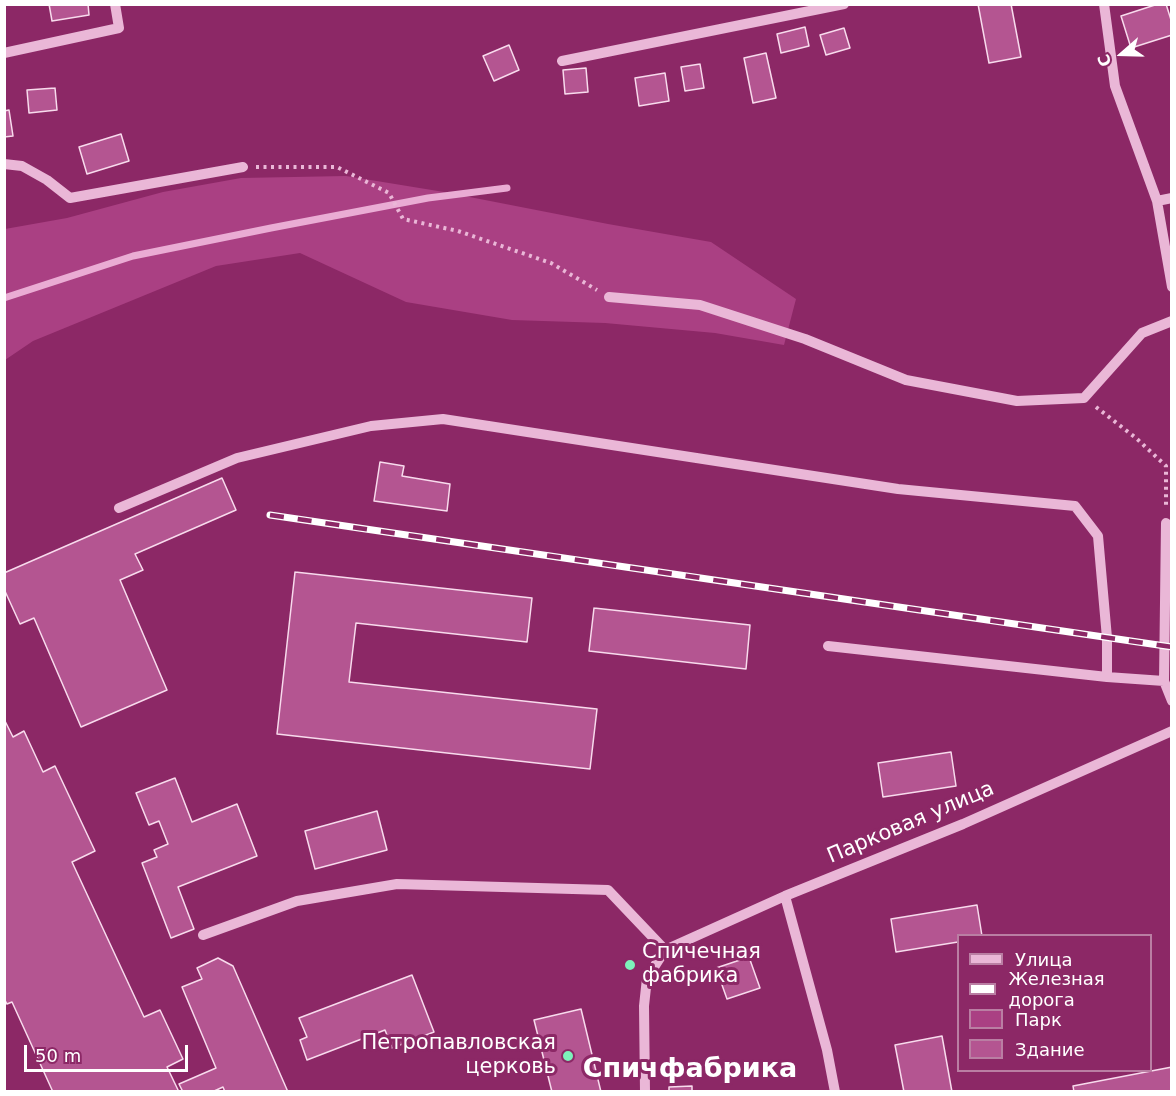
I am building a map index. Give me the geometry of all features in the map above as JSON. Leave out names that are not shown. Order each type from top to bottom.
[{"type":"street","points":[[4,53],[119,28],[115,4]]},
{"type":"street","points":[[562,61],[844,4]]},
{"type":"street","points":[[1104,4],[1115,86],[1157,201],[1172,287]]},
{"type":"street","points":[[4,164],[22,166],[70,198],[243,167]]},
{"type":"street","points":[[1157,201],[1172,198]]},
{"type":"street","points":[[609,297],[699,305],[805,339],[906,380],[1017,400],[1084,398],[1142,333],[1172,321]]},
{"type":"street","points":[[118,508],[237,458],[371,426],[443,419],[898,489],[1076,506],[1098,536],[1107,638],[1107,677]]},
{"type":"street","points":[[1166,523],[1164,681],[1172,701]]},
{"type":"street","points":[[828,646],[1107,677],[1164,681]]},
{"type":"street","name":"Парковая улица","points":[[665,950],[785,896],[963,824],[1172,731]]},
{"type":"street","points":[[203,935],[297,901],[398,884],[608,890],[665,950],[647,978],[644,1006],[645,1092]]},
{"type":"street","points":[[785,896],[827,1050],[835,1092]]},
{"type":"path","points":[[243,167],[337,167],[389,193],[404,219],[458,231],[551,263],[609,297]]},
{"type":"path","points":[[1084,398],[1137,438],[1166,466],[1166,523]]},
{"type":"green space","points":[[346,176],[711,242],[796,299],[784,345],[715,333],[605,323],[512,320],[406,302],[300,253],[216,266],[33,341],[5,360],[5,229],[67,218],[163,192],[241,178]]},
{"type":"building","points":[[49,4],[88,4],[89,15],[52,21]]},
{"type":"building","points":[[978,4],[1011,4],[1021,57],[989,63]]},
{"type":"building","points":[[1158,4],[1166,4],[1172,23],[1172,35],[1131,48],[1121,16]]},
{"type":"building","points":[[805,27],[809,46],[781,53],[777,34]]},
{"type":"building","points":[[844,28],[850,48],[826,55],[820,35]]},
{"type":"building","points":[[509,45],[519,70],[494,81],[483,56]]},
{"type":"building","points":[[766,53],[776,98],[753,103],[744,58]]},
{"type":"building","points":[[700,64],[704,88],[685,91],[681,67]]},
{"type":"building","points":[[586,68],[588,92],[565,94],[563,70]]},
{"type":"building","points":[[665,73],[669,101],[639,106],[635,78]]},
{"type":"building","points":[[55,88],[57,110],[29,113],[27,90]]},
{"type":"building","points":[[9,110],[13,136],[4,137],[4,111]]},
{"type":"building","points":[[121,134],[129,161],[87,174],[79,147]]},
{"type":"building","points":[[380,462],[404,466],[402,476],[450,484],[447,511],[374,501]]},
{"type":"building","points":[[222,478],[236,510],[135,554],[143,570],[120,580],[167,690],[81,727],[34,618],[20,624],[4,589],[4,573]]},
{"type":"building","points":[[295,572],[532,598],[527,642],[356,623],[349,682],[597,709],[590,769],[277,734]]},
{"type":"building","points":[[594,608],[750,625],[746,669],[589,651]]},
{"type":"building","points":[[4,719],[13,737],[24,731],[43,772],[55,766],[95,851],[72,862],[144,1017],[160,1010],[183,1059],[167,1067],[179,1092],[53,1092],[12,1002],[7,1004],[4,999]]},
{"type":"building","points":[[951,752],[956,786],[883,797],[878,763]]},
{"type":"building","points":[[175,778],[192,822],[237,804],[257,856],[178,887],[194,929],[171,938],[142,863],[157,857],[154,850],[168,844],[159,821],[149,825],[136,793]]},
{"type":"building","points":[[377,811],[387,850],[315,869],[305,831]]},
{"type":"building","points":[[977,905],[982,934],[957,934],[957,942],[896,952],[891,919]]},
{"type":"building","points":[[749,957],[760,988],[727,999],[716,968]]},
{"type":"building","points":[[218,958],[233,966],[288,1092],[225,1092],[223,1087],[212,1092],[183,1092],[179,1084],[216,1068],[182,987],[202,979],[197,968]]},
{"type":"building","points":[[412,975],[434,1032],[392,1048],[385,1030],[307,1060],[300,1040],[307,1037],[299,1018]]},
{"type":"building","name":"Петропавловская церковь","points":[[581,1009],[601,1092],[552,1092],[534,1020]]},
{"type":"building","points":[[942,1036],[952,1092],[904,1092],[895,1045]]},
{"type":"building","points":[[1172,1067],[1172,1092],[1074,1092],[1073,1086]]},
{"type":"building","points":[[692,1086],[692,1092],[669,1092],[669,1087]]},
{"type":"waterway","points":[[4,298],[133,256],[428,198],[507,188]]},
{"type":"railway","points":[[270,515],[1172,647]]},
{"type":"place","name":"Спичечная фабрика","points":[[630,965]]},
{"type":"place","name":"Петропавловская церковь","points":[[568,1056]]},
{"type":"district","name":"Спичфабрика","points":[[690,1070]]}]
